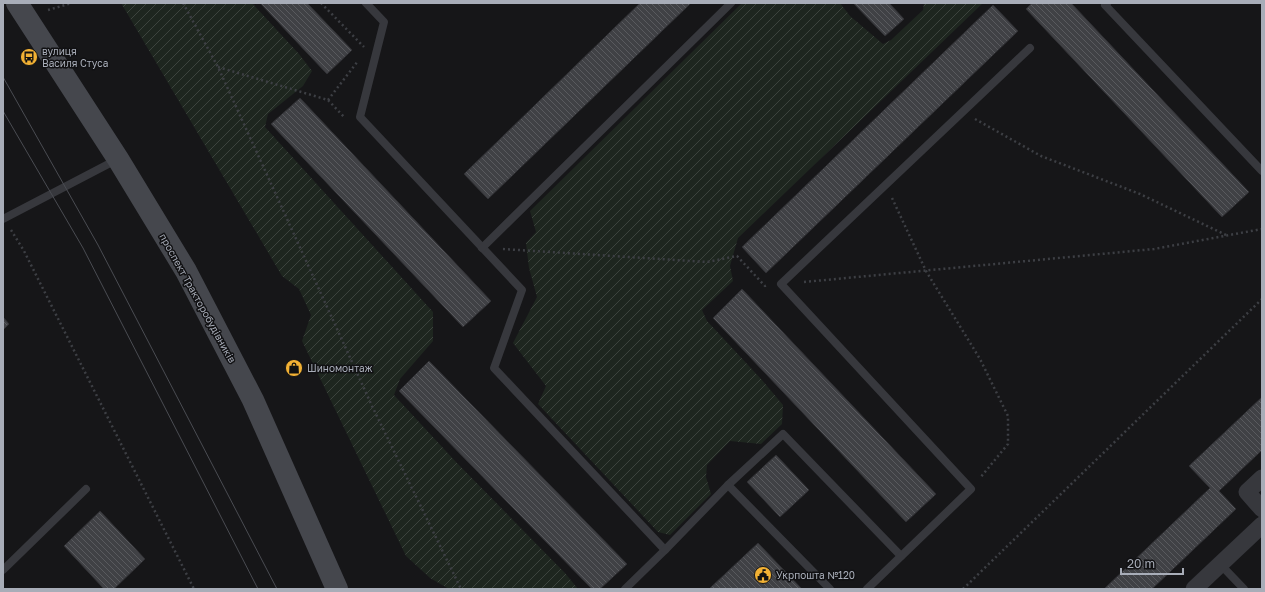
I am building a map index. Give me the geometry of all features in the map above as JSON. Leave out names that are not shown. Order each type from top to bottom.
[{"type":"main road","name":"проспект Тракторобудівників","points":[[23,8],[118,159],[186,271],[253,400],[337,589]]},
{"type":"street","points":[[1262,478],[1247,492],[1262,509]]},
{"type":"street","points":[[1194,589],[1262,525]]},
{"type":"lane","points":[[366,3],[384,22],[360,117],[522,290],[494,368],[665,550]]},
{"type":"lane","points":[[482,248],[731,3]]},
{"type":"lane","points":[[1107,3],[1105,5],[1262,171]]},
{"type":"lane","points":[[867,589],[971,489],[781,284],[1030,48]]},
{"type":"lane","points":[[3,218],[118,159]]},
{"type":"lane","points":[[625,589],[728,485],[783,434],[901,556]]},
{"type":"lane","points":[[728,485],[830,589]]},
{"type":"lane","points":[[3,570],[86,489]]},
{"type":"lane","points":[[1220,564],[1244,589]]},
{"type":"path","points":[[183,3],[218,66],[372,406],[461,589]]},
{"type":"path","points":[[321,3],[366,50]]},
{"type":"path","points":[[328,100],[361,56]]},
{"type":"path","points":[[218,66],[328,100],[350,123]]},
{"type":"path","points":[[963,112],[1041,156],[1140,194],[1227,236]]},
{"type":"path","points":[[886,185],[926,271],[980,359],[1008,416],[1008,444],[971,489]]},
{"type":"path","points":[[3,218],[24,251],[194,589]]},
{"type":"path","points":[[1154,249],[1262,229]]},
{"type":"path","points":[[963,589],[1262,298]]},
{"type":"shaded area","points":[[121,3],[252,3],[299,54],[312,71],[303,86],[268,114],[265,127],[433,312],[433,341],[400,379],[394,395],[456,462],[565,573],[578,589],[449,589],[430,578],[406,556],[302,341],[311,315],[299,289],[282,276]]},
{"type":"shaded area","points":[[742,3],[840,3],[850,16],[883,44],[891,40],[923,10],[924,3],[983,3],[738,238],[730,266],[733,281],[702,310],[707,321],[762,380],[783,405],[782,424],[761,444],[730,441],[707,465],[706,477],[711,494],[670,535],[658,532],[538,404],[546,386],[513,343],[537,297],[529,268],[526,243],[536,232],[530,211]]},
{"type":"building","points":[[260,3],[307,3],[352,50],[327,74]]},
{"type":"building","points":[[640,3],[691,3],[488,199],[464,174]]},
{"type":"building","points":[[853,3],[889,3],[904,19],[885,36]]},
{"type":"building","points":[[1032,3],[1071,3],[1249,192],[1222,217],[1026,9]]},
{"type":"building","points":[[993,5],[1018,31],[766,273],[742,247]]},
{"type":"building","points":[[300,98],[491,301],[463,327],[271,124]]},
{"type":"building","points":[[742,289],[936,494],[906,522],[713,318]]},
{"type":"building","points":[[3,317],[9,324],[3,330]]},
{"type":"building","points":[[429,361],[627,564],[600,589],[592,589],[399,391]]},
{"type":"building","points":[[1262,397],[1262,450],[1219,491],[1236,509],[1152,589],[1104,589],[1210,488],[1189,466]]},
{"type":"building","points":[[776,455],[809,490],[780,517],[747,482]]},
{"type":"building","points":[[100,511],[145,559],[114,589],[104,589],[64,546]]},
{"type":"building","points":[[758,543],[802,589],[709,589]]},
{"type":"tram line","points":[[3,77],[98,245],[277,589]]},
{"type":"tram line","points":[[3,111],[83,248],[258,589]]},
{"type":"place","name":"вулиця Василя Стуса","points":[[29,57]]},
{"type":"place","name":"Шиномонтаж","points":[[294,368]]},
{"type":"place","name":"Укрпошта №120","points":[[763,575]]}]
